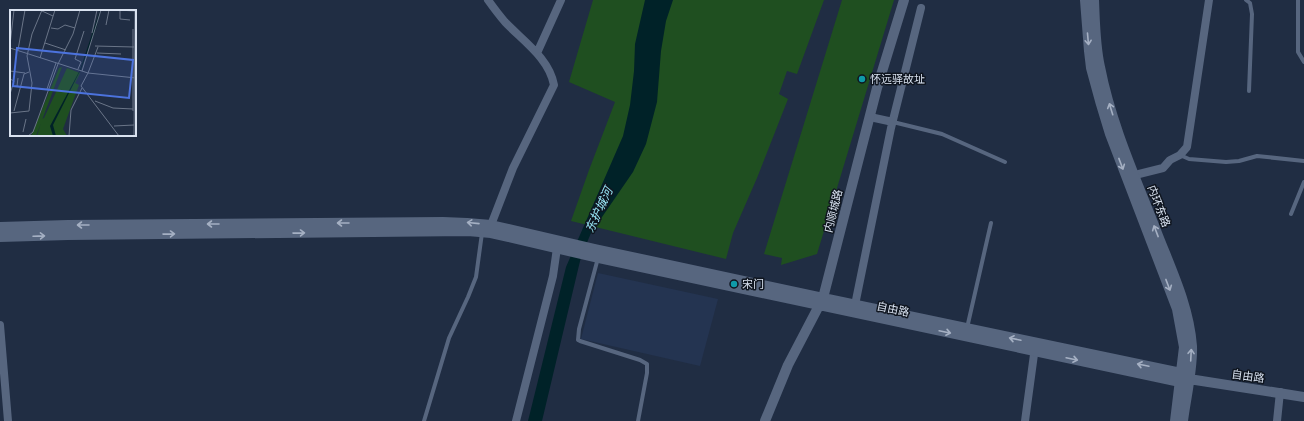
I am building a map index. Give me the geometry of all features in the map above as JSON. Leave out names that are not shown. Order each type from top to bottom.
[{"type":"street","points":[[488,0],[505,22],[537,53],[552,75],[554,85],[513,168],[491,225]]},
{"type":"street","points":[[537,53],[561,0]]},
{"type":"street","name":"内顺城路","points":[[765,421],[788,365],[822,302],[870,117],[904,0]]},
{"type":"street","name":"内环东路","points":[[1085,0],[1091,68],[1100,101],[1113,141],[1177,309],[1184,347],[1182,421]]},
{"type":"street","name":"内环东路","points":[[1094,0],[1100,66],[1118,131],[1185,306],[1192,346],[1183,378],[1175,421]]},
{"type":"street","points":[[1135,175],[1164,168],[1170,160],[1180,155],[1187,147],[1208,0]]},
{"type":"street","points":[[855,305],[893,122],[921,8]]},
{"type":"street","points":[[870,117],[893,122]]},
{"type":"street","points":[[0,226],[443,222],[491,225],[563,246]]},
{"type":"street","points":[[0,237],[468,231],[491,233],[563,246]]},
{"type":"street","points":[[516,421],[553,276],[563,246]]},
{"type":"street","name":"自由路","points":[[563,246],[1183,378],[1280,392],[1304,397]]},
{"type":"street","name":"自由路","points":[[822,302],[855,305],[967,328],[1035,347]]},
{"type":"street","points":[[0,325],[8,421]]},
{"type":"street","points":[[1024,421],[1035,347]]},
{"type":"street","points":[[1277,421],[1280,392]]},
{"type":"lane","points":[[1246,0],[1252,5],[1249,91]]},
{"type":"lane","points":[[1298,0],[1298,52],[1304,62]]},
{"type":"lane","points":[[893,122],[942,134],[1005,162]]},
{"type":"lane","points":[[1180,155],[1189,158],[1226,162],[1239,161],[1257,156],[1304,161]]},
{"type":"lane","points":[[1290,214],[1304,182]]},
{"type":"lane","points":[[967,328],[991,223]]},
{"type":"lane","points":[[424,421],[450,338],[476,277],[482,232]]},
{"type":"lane","points":[[595,254],[578,340],[640,360],[646,364],[648,373],[638,421]]},
{"type":"shaded area","points":[[598,273],[718,299],[700,366],[581,339]]},
{"type":"green space","points":[[593,0],[824,0],[797,74],[787,71],[779,94],[788,99],[757,178],[733,233],[726,259],[571,221],[615,102],[569,82]]},
{"type":"green space","points":[[842,0],[894,0],[817,254],[781,265],[782,258],[764,254]]},
{"type":"water","name":"东护城河","points":[[645,0],[673,0],[666,21],[661,51],[657,102],[646,144],[633,172],[591,233],[581,257],[542,421],[528,421],[566,267],[623,136],[630,105],[634,71],[635,44]]},
{"type":"place","name":"怀远驿故址","points":[[862,79]]},
{"type":"place","name":"宋门","points":[[734,284]]}]
